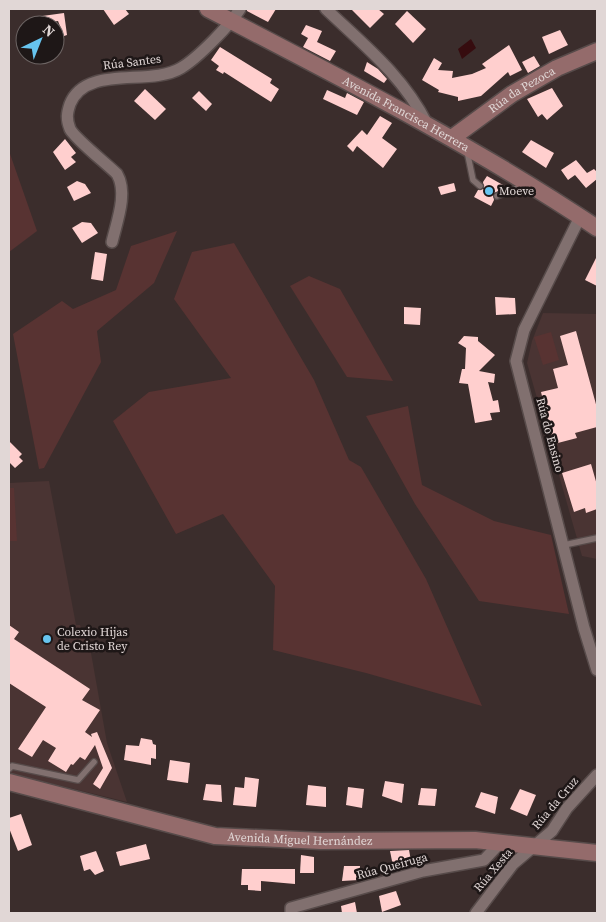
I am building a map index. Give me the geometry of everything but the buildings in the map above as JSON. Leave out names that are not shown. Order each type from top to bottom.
[{"type":"street","name":"Avenida Francisca Herrera","points":[[208,9],[235,15],[459,142],[597,228]]},
{"type":"street","points":[[326,9],[394,73],[415,100],[427,124]]},
{"type":"street","name":"Rúa Santes","points":[[112,242],[123,192],[121,182],[117,174],[71,130],[66,114],[74,95],[95,81],[146,77],[180,69],[235,15]]},
{"type":"street","name":"Rúa da Pezoca","points":[[459,142],[512,94],[557,68],[597,51]]},
{"type":"street","name":"Rúa do Ensino","points":[[580,217],[524,330],[516,361],[584,628],[597,670]]},
{"type":"street","name":"Rúa da Cruz","points":[[533,847],[552,831],[567,808],[597,776]]},
{"type":"street","name":"Avenida Miguel Hernández","points":[[9,782],[215,836],[321,840],[475,840],[597,853]]},
{"type":"street","name":"Rúa Queiruga","points":[[291,913],[291,908],[423,871],[484,860],[500,843]]},
{"type":"street","name":"Rúa Xesta","points":[[476,913],[513,864],[533,847]]},
{"type":"lane","points":[[459,142],[473,180],[480,186]]},
{"type":"lane","points":[[497,196],[529,184]]},
{"type":"lane","points":[[564,545],[597,538]]},
{"type":"lane","points":[[9,769],[12,766],[78,780],[94,762]]},
{"type":"shaded area","points":[[471,39],[476,48],[462,59],[458,49]]},
{"type":"shaded area","points":[[9,151],[37,231],[9,252]]},
{"type":"shaded area","points":[[177,231],[154,283],[97,331],[101,362],[44,468],[39,469],[13,334],[62,301],[73,309],[116,290],[131,246]]},
{"type":"shaded area","points":[[234,243],[314,380],[349,460],[361,467],[426,579],[482,706],[366,673],[273,650],[275,586],[223,514],[176,534],[113,421],[149,392],[231,378],[174,299],[192,252]]},
{"type":"shaded area","points":[[309,276],[340,289],[393,381],[347,377],[290,286]]},
{"type":"shaded area","points":[[543,313],[597,314],[597,559],[582,556],[527,363],[532,341]]},
{"type":"shaded area","points":[[551,332],[559,360],[543,365],[534,337]]},
{"type":"shaded area","points":[[408,406],[422,485],[494,521],[551,535],[569,614],[479,601],[415,504],[366,416]]},
{"type":"shaded area","name":"Colexio Hijas de Cristo Rey","points":[[49,481],[76,625],[80,625],[91,653],[107,743],[127,802],[9,773],[9,483]]},
{"type":"shaded area","points":[[9,488],[14,488],[17,541],[9,541]]},
{"type":"place","name":"Moeve","points":[[489,191]]},
{"type":"place","name":"Colexio Hijas de Cristo Rey","points":[[47,639]]}]
